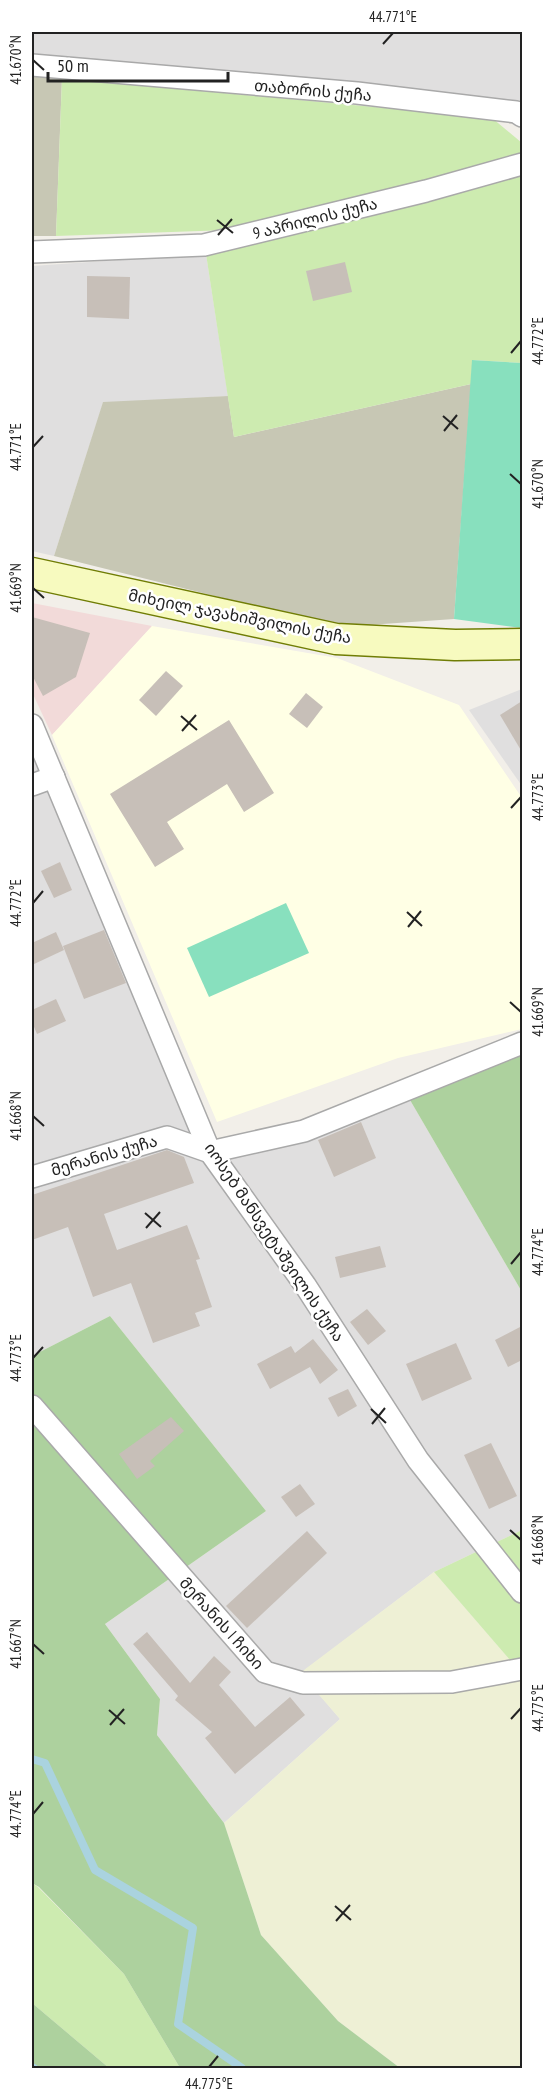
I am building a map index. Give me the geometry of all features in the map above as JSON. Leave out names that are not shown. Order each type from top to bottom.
[{"type":"main road","name":"მიხეილ ჯავახიშვილის ქუჩა","points":[[32,573],[336,639],[455,645],[522,644]]},
{"type":"street","name":"თაბორის ქუჩა","points":[[32,65],[357,93],[516,112],[522,116]]},
{"type":"street","name":"9 აპრილის ქუჩა","points":[[32,252],[204,245],[426,191],[522,164]]},
{"type":"street","name":"იოსებ მანსვეტაშვილის ქუჩა","points":[[32,724],[210,1152],[305,1285],[418,1460],[522,1592]]},
{"type":"street","points":[[32,785],[54,777]]},
{"type":"street","points":[[210,1152],[304,1131],[522,1043]]},
{"type":"street","name":"მერანის ქუჩა","points":[[32,1177],[167,1137],[210,1152]]},
{"type":"street","name":"მერანის I ჩიხი","points":[[32,1406],[265,1672],[303,1683],[452,1682],[522,1669]]},
{"type":"shaded area","points":[[32,32],[522,32],[522,116],[32,65]]},
{"type":"shaded area","points":[[32,74],[62,78],[56,236],[32,236]]},
{"type":"shaded area","points":[[206,254],[228,396],[103,403],[54,556],[32,551],[32,266]]},
{"type":"shaded area","points":[[471,384],[454,619],[340,627],[54,556],[103,402],[228,396],[234,437]]},
{"type":"shaded area","points":[[32,603],[152,626],[52,735],[32,692]]},
{"type":"shaded area","points":[[152,626],[337,658],[459,705],[522,798],[522,1029],[398,1058],[217,1122],[52,735]]},
{"type":"shaded area","points":[[522,689],[522,786],[469,710]]},
{"type":"shaded area","points":[[32,751],[203,1154],[334,1127],[410,1100],[522,1292],[522,1530],[434,1572],[301,1673],[340,1719],[224,1823],[157,1735],[160,1699],[105,1624],[266,1511],[110,1316],[32,1356]]},
{"type":"shaded area","points":[[434,1572],[522,1674],[522,2068],[400,2068],[338,2021],[261,1935],[224,1823],[340,1719],[300,1673]]},
{"type":"green space","points":[[62,78],[492,118],[522,143],[522,155],[229,230],[56,236]]},
{"type":"green space","points":[[522,164],[522,363],[473,360],[471,384],[234,437],[206,254]]},
{"type":"green space","points":[[472,360],[522,363],[522,628],[454,619]]},
{"type":"green space","points":[[286,903],[309,953],[209,997],[187,948]]},
{"type":"green space","points":[[522,1055],[522,1292],[410,1100]]},
{"type":"green space","points":[[110,1316],[266,1511],[105,1624],[160,1699],[157,1735],[224,1823],[261,1935],[338,2021],[400,2068],[180,2068],[124,1974],[39,1887],[32,1883],[32,1356]]},
{"type":"green space","points":[[522,1530],[522,1674],[434,1572]]},
{"type":"green space","points":[[32,1883],[124,1974],[180,2068],[109,2068],[32,2003]]},
{"type":"green space","points":[[32,2003],[109,2068],[32,2068]]},
{"type":"building","points":[[345,262],[352,292],[313,301],[306,271]]},
{"type":"building","points":[[87,276],[130,277],[129,319],[87,317]]},
{"type":"building","points":[[32,617],[90,633],[76,677],[43,696],[32,675]]},
{"type":"building","points":[[166,671],[183,686],[156,716],[139,700]]},
{"type":"building","points":[[306,693],[323,707],[307,728],[289,714]]},
{"type":"building","points":[[522,701],[522,752],[500,715]]},
{"type":"building","points":[[229,720],[274,793],[244,812],[227,784],[167,822],[184,849],[155,867],[110,794]]},
{"type":"building","points":[[60,862],[72,890],[54,898],[41,871]]},
{"type":"building","points":[[104,930],[126,983],[84,999],[63,946]]},
{"type":"building","points":[[56,932],[64,950],[32,965],[32,943]]},
{"type":"building","points":[[56,999],[66,1021],[37,1034],[32,1022],[32,1010]]},
{"type":"building","points":[[361,1122],[376,1158],[334,1177],[318,1140]]},
{"type":"building","points":[[167,1150],[184,1157],[194,1183],[104,1214],[117,1250],[187,1225],[200,1259],[196,1260],[212,1307],[195,1313],[200,1326],[153,1343],[131,1283],[93,1297],[68,1227],[32,1240],[32,1195]]},
{"type":"building","points":[[380,1246],[386,1267],[340,1278],[335,1257]]},
{"type":"building","points":[[367,1309],[386,1331],[368,1345],[350,1322]]},
{"type":"building","points":[[522,1326],[522,1360],[508,1367],[495,1340]]},
{"type":"building","points":[[313,1339],[338,1370],[320,1384],[310,1367],[270,1389],[257,1364],[291,1346],[295,1353]]},
{"type":"building","points":[[456,1343],[472,1379],[422,1401],[406,1364]]},
{"type":"building","points":[[348,1389],[357,1406],[338,1417],[328,1398]]},
{"type":"building","points":[[171,1417],[184,1431],[150,1461],[155,1466],[137,1479],[119,1454]]},
{"type":"building","points":[[491,1443],[517,1496],[489,1509],[464,1455]]},
{"type":"building","points":[[300,1484],[315,1504],[296,1517],[281,1497]]},
{"type":"building","points":[[307,1531],[327,1553],[247,1628],[226,1606]]},
{"type":"building","points":[[147,1632],[190,1683],[214,1656],[231,1672],[219,1685],[255,1727],[290,1697],[305,1715],[235,1774],[205,1738],[212,1732],[175,1700],[178,1696],[133,1644]]},
{"type":"waterway","points":[[32,1759],[45,1763],[95,1870],[193,1928],[178,2024],[242,2068]]}]
